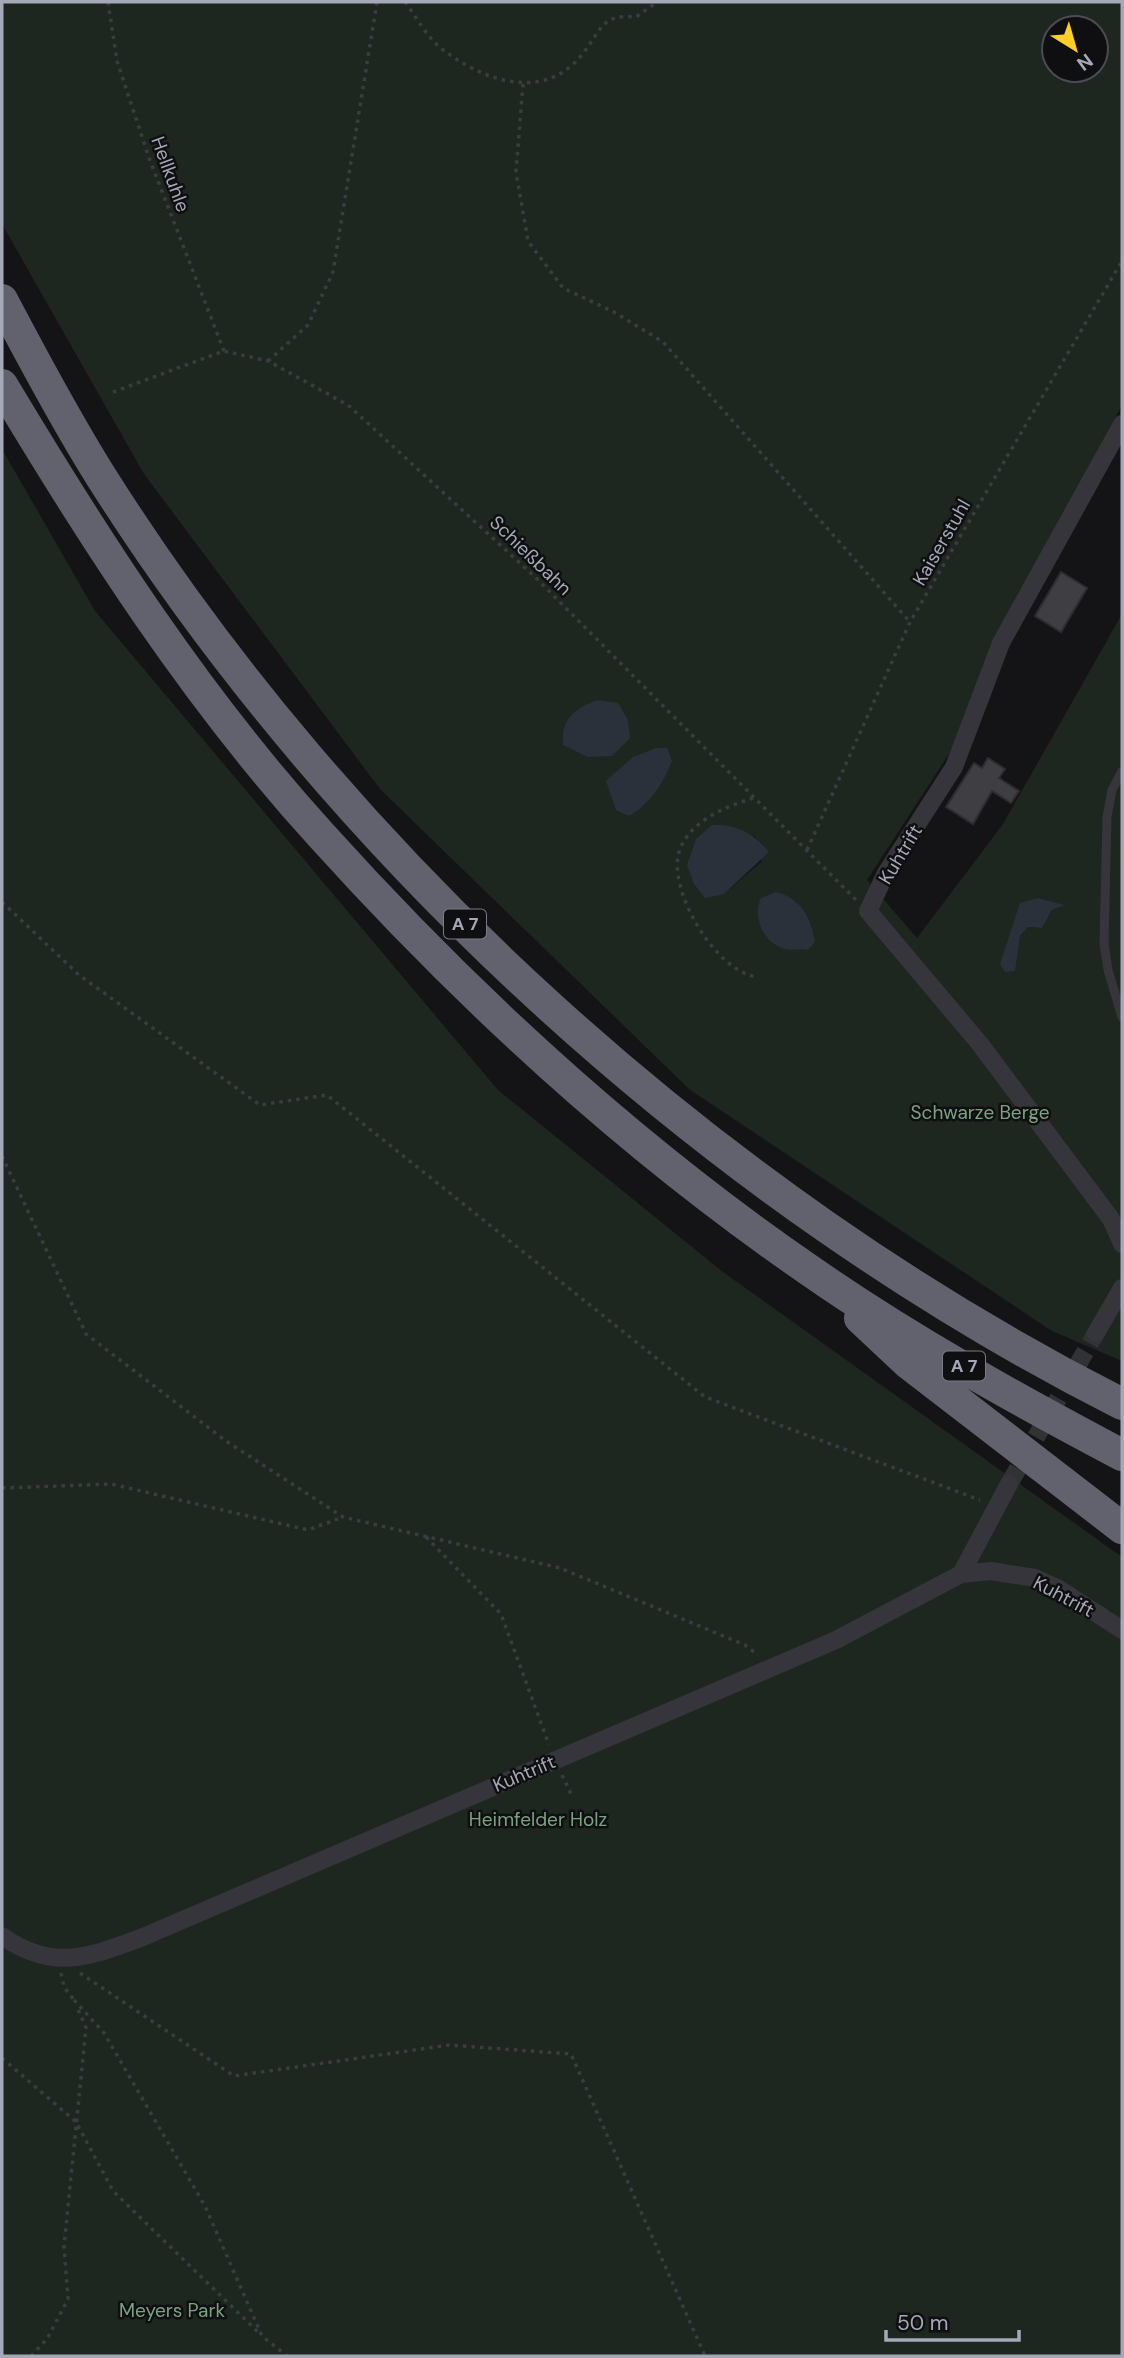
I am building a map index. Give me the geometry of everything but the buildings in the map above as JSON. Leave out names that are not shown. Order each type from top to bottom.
[{"type":"highway","name":"A 7","points":[[2,300],[100,475],[178,590],[259,695],[351,806],[447,907],[558,1014],[687,1121],[840,1238],[1046,1365],[1122,1404]]},
{"type":"highway","name":"A 7","points":[[2,385],[65,491],[176,654],[319,833],[428,949],[602,1111],[680,1175],[810,1271],[1020,1401],[1122,1455]]},
{"type":"highway","points":[[810,1271],[908,1363],[1122,1528]]},
{"type":"street","name":"Kuhtrift","points":[[868,911],[886,873],[954,767],[1001,643],[1122,424]]},
{"type":"street","points":[[868,911],[980,1044],[1111,1219],[1122,1244]]},
{"type":"street","points":[[1096,1333],[1122,1288]]},
{"type":"street","points":[[961,1574],[1009,1484]]},
{"type":"street","name":"Kuhtrift","points":[[60,1961],[89,1955],[143,1937],[847,1634],[961,1574],[991,1571],[1035,1578],[1059,1589],[1122,1630]]},
{"type":"street","points":[[2,1936],[33,1954],[60,1961]]},
{"type":"lane","points":[[1122,771],[1112,790],[1107,817],[1104,943],[1108,970],[1122,1017]]},
{"type":"path","name":"Hellkuhle","points":[[108,2],[117,61],[137,122],[224,351]]},
{"type":"path","points":[[268,361],[308,325],[333,272],[377,2]]},
{"type":"path","points":[[405,2],[440,47],[485,75],[523,84],[553,79],[580,57],[600,26],[617,15],[636,17],[657,2]]},
{"type":"path","points":[[523,84],[516,172],[528,242],[563,288],[614,312],[663,342],[910,622]]},
{"type":"path","name":"Kaiserstuhl","points":[[807,850],[910,622],[1122,261]]},
{"type":"path","name":"Schießbahn","points":[[224,351],[268,361],[348,405],[535,577],[868,911]]},
{"type":"path","points":[[113,392],[224,351]]},
{"type":"path","points":[[753,798],[710,816],[691,832],[677,862],[686,900],[705,940],[747,976],[757,977]]},
{"type":"path","points":[[2,902],[79,975],[260,1105],[327,1096],[705,1397],[996,1506]]},
{"type":"path","points":[[2,1156],[86,1334],[226,1441],[343,1517],[560,1569],[745,1645],[756,1652],[766,1669]]},
{"type":"path","points":[[2,1488],[111,1484],[308,1530],[343,1517]]},
{"type":"path","points":[[426,1536],[501,1614],[555,1760],[573,1798]]},
{"type":"path","points":[[60,1961],[61,1979],[74,2000],[115,2051],[205,2206],[262,2336]]},
{"type":"path","points":[[60,1961],[233,2076],[449,2045],[571,2054],[705,2356]]},
{"type":"path","points":[[31,2356],[47,2339],[68,2299],[64,2246],[86,2028],[74,2000]]},
{"type":"path","points":[[2,2058],[76,2122],[113,2191],[262,2336],[287,2356]]},
{"type":"green space","name":"Schwarze Berge","points":[[2,2],[1122,2],[1122,405],[989,653],[956,743],[867,880],[917,938],[1003,824],[1122,614],[1122,1361],[1052,1331],[689,1089],[380,789],[144,474],[2,224]],"holes":[[[754,835],[762,861],[724,894]],[[1038,898],[1064,905],[1052,910],[1042,928],[1028,927],[1020,936]]]},
{"type":"green space","name":"Heimfelder Holz","points":[[2,449],[95,611],[498,1090],[723,1272],[1122,1557],[1122,2356],[2,2356]]},
{"type":"shaded area","points":[[597,700],[618,703],[628,720],[630,738],[612,756],[588,757],[563,745],[567,721],[576,711]]},
{"type":"shaded area","points":[[656,748],[667,748],[672,761],[660,785],[644,805],[629,816],[616,810],[606,781],[633,757]]},
{"type":"shaded area","points":[[712,825],[729,826],[744,831],[769,852],[724,894],[705,898],[694,884],[687,865],[696,839]]},
{"type":"shaded area","points":[[776,892],[792,899],[807,917],[815,942],[808,950],[788,950],[777,946],[761,928],[758,913],[761,898]]},
{"type":"shaded area","points":[[1038,898],[1065,905],[1052,910],[1042,928],[1028,927],[1020,936],[1015,971],[1005,972],[1000,964],[1020,903]]},
{"type":"tunnel","points":[[1009,1484],[1096,1333]]},
{"type":"park label","name":"Meyers Park","points":[[172,2310]]}]
